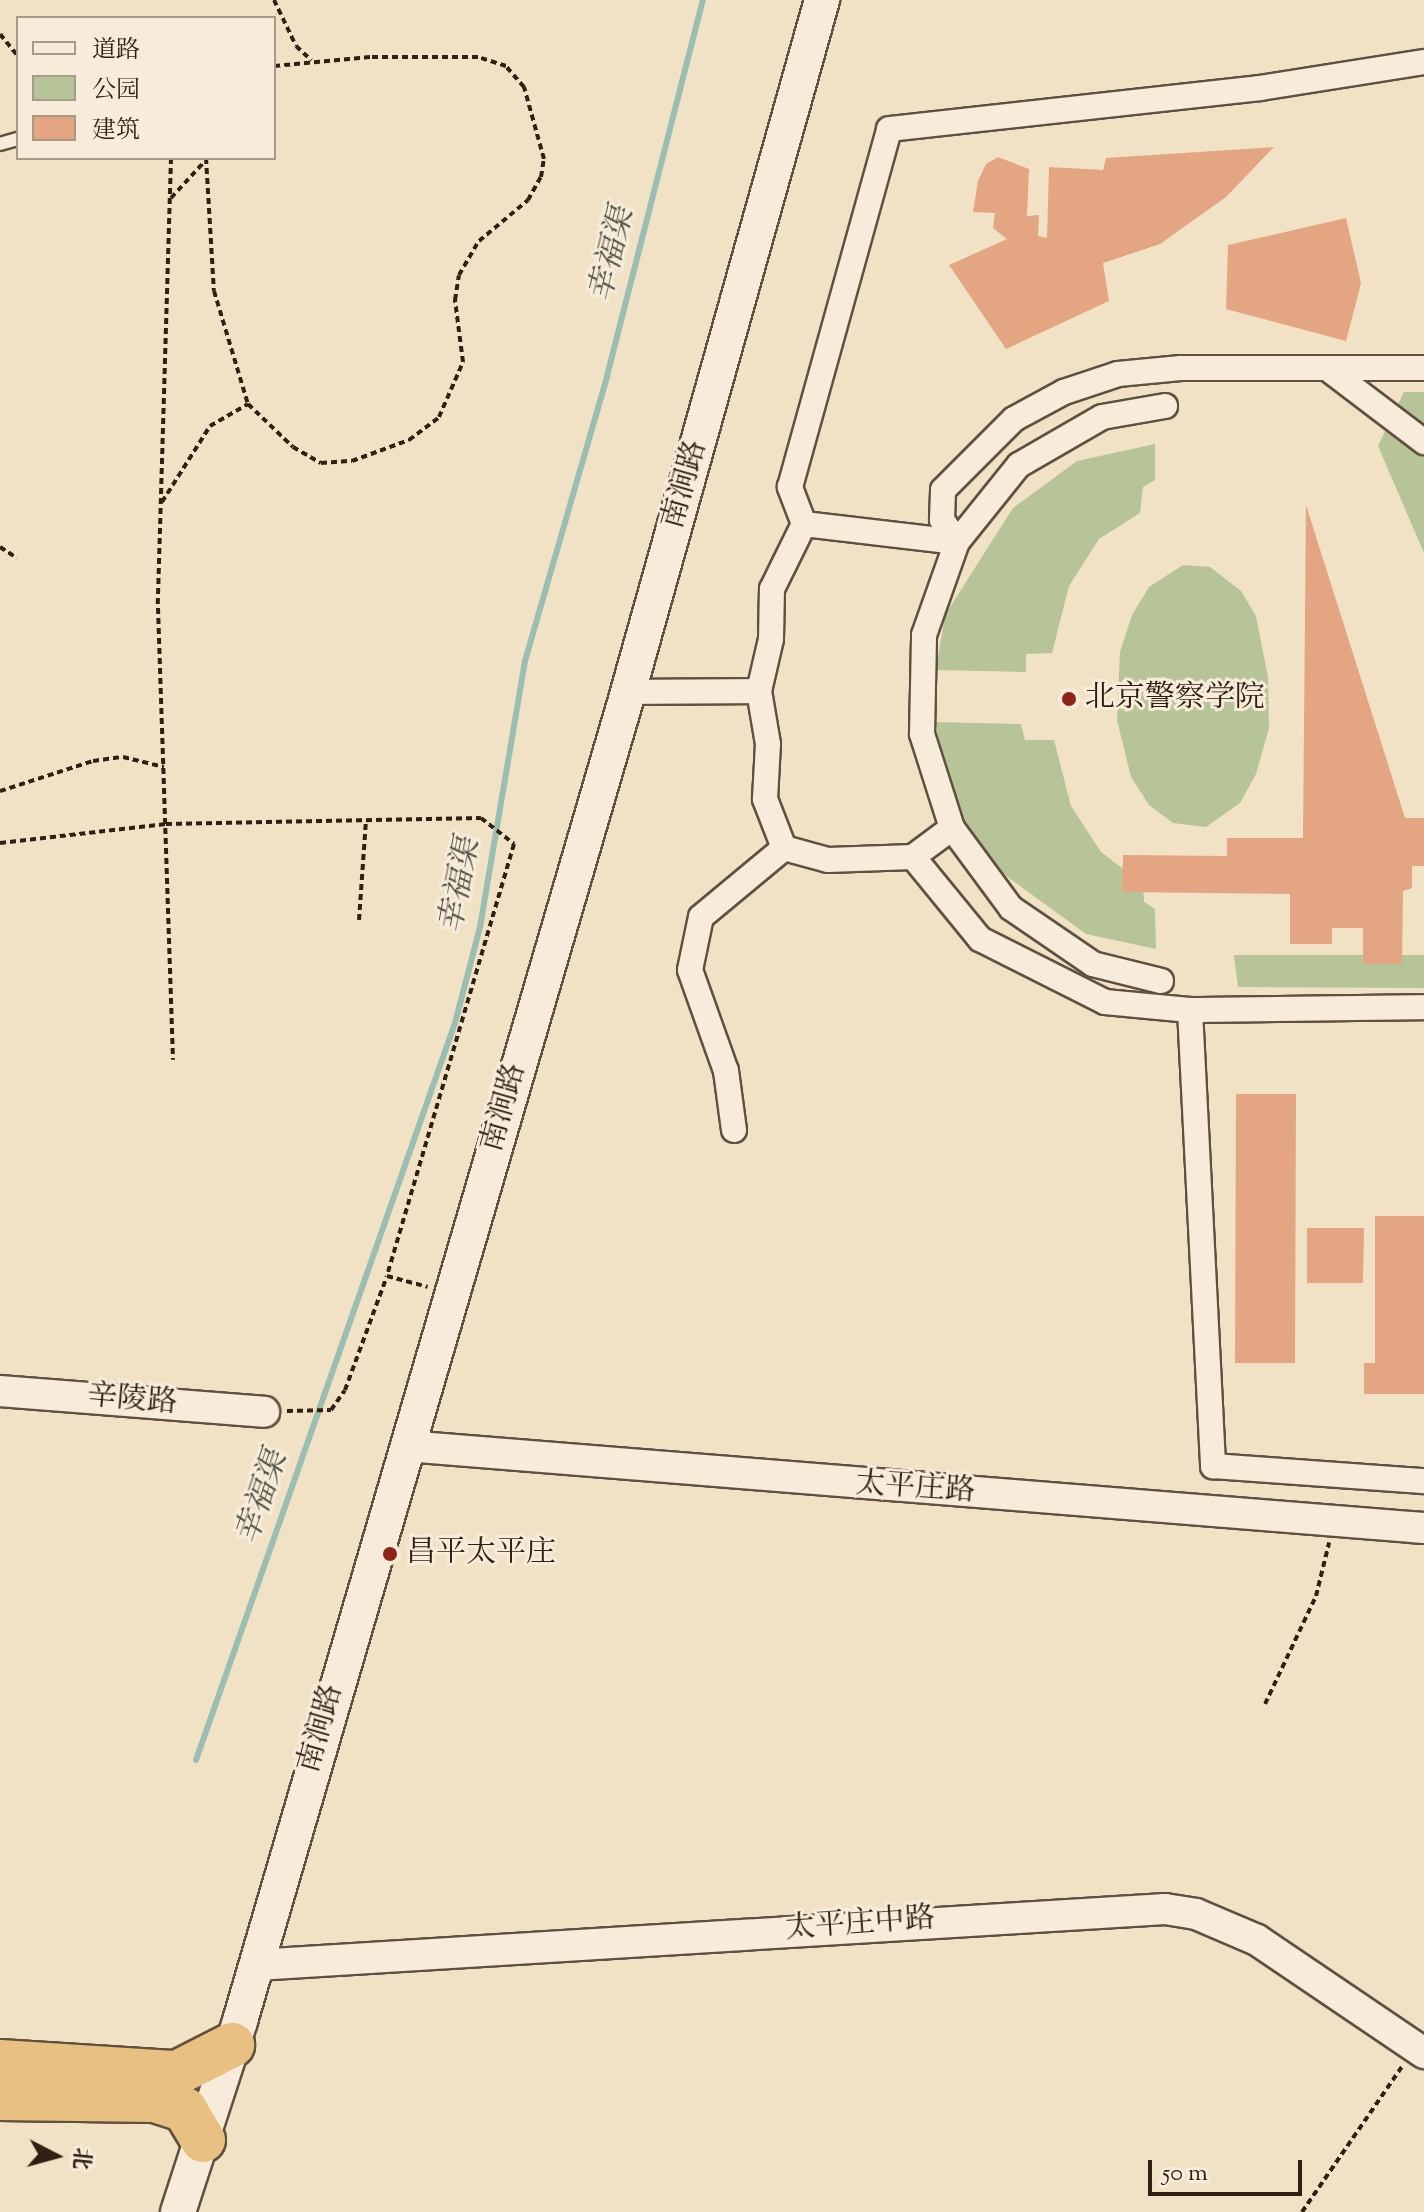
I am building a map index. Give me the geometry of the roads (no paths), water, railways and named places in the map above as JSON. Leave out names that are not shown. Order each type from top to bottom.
[{"type":"highway","points":[[0,2062],[177,2073],[232,2045]]},
{"type":"highway","points":[[0,2098],[155,2100],[185,2110],[203,2140]]},
{"type":"main road","name":"南涧路","points":[[178,2212],[256,1965],[628,692],[822,0]]},
{"type":"street","points":[[784,848],[765,799],[768,744],[759,691],[771,639],[772,589],[804,524],[790,487],[889,129],[1260,88],[1424,62]]},
{"type":"street","points":[[957,542],[942,520],[943,490],[1014,419],[1064,392],[1118,374],[1181,368],[1424,368]]},
{"type":"street","points":[[1328,369],[1424,442]]},
{"type":"street","points":[[1161,981],[1093,964],[1011,908],[952,828],[922,734],[923,649],[957,542],[1019,465],[1102,417],[1165,406]]},
{"type":"street","points":[[804,524],[957,542]]},
{"type":"street","points":[[628,692],[759,691]]},
{"type":"street","points":[[784,848],[828,860],[913,857],[952,828]]},
{"type":"street","points":[[734,1130],[726,1071],[690,970],[701,917],[784,848]]},
{"type":"street","points":[[913,857],[980,939],[1105,1002],[1190,1010],[1424,1007]]},
{"type":"street","points":[[1190,1010],[1213,1466],[1424,1481]]},
{"type":"street","name":"辛陵路","points":[[0,1391],[264,1412]]},
{"type":"street","name":"太平庄路","points":[[406,1446],[1424,1528]]},
{"type":"street","name":"太平庄中路","points":[[256,1965],[1165,1909],[1196,1914],[1257,1940],[1420,2050]]},
{"type":"waterway","name":"幸福渠","points":[[196,1760],[455,1023],[480,927],[525,661],[607,376],[703,0]]},
{"type":"place","name":"北京警察学院","points":[[1069,699]]},
{"type":"place","name":"昌平太平庄","points":[[390,1554]]}]
